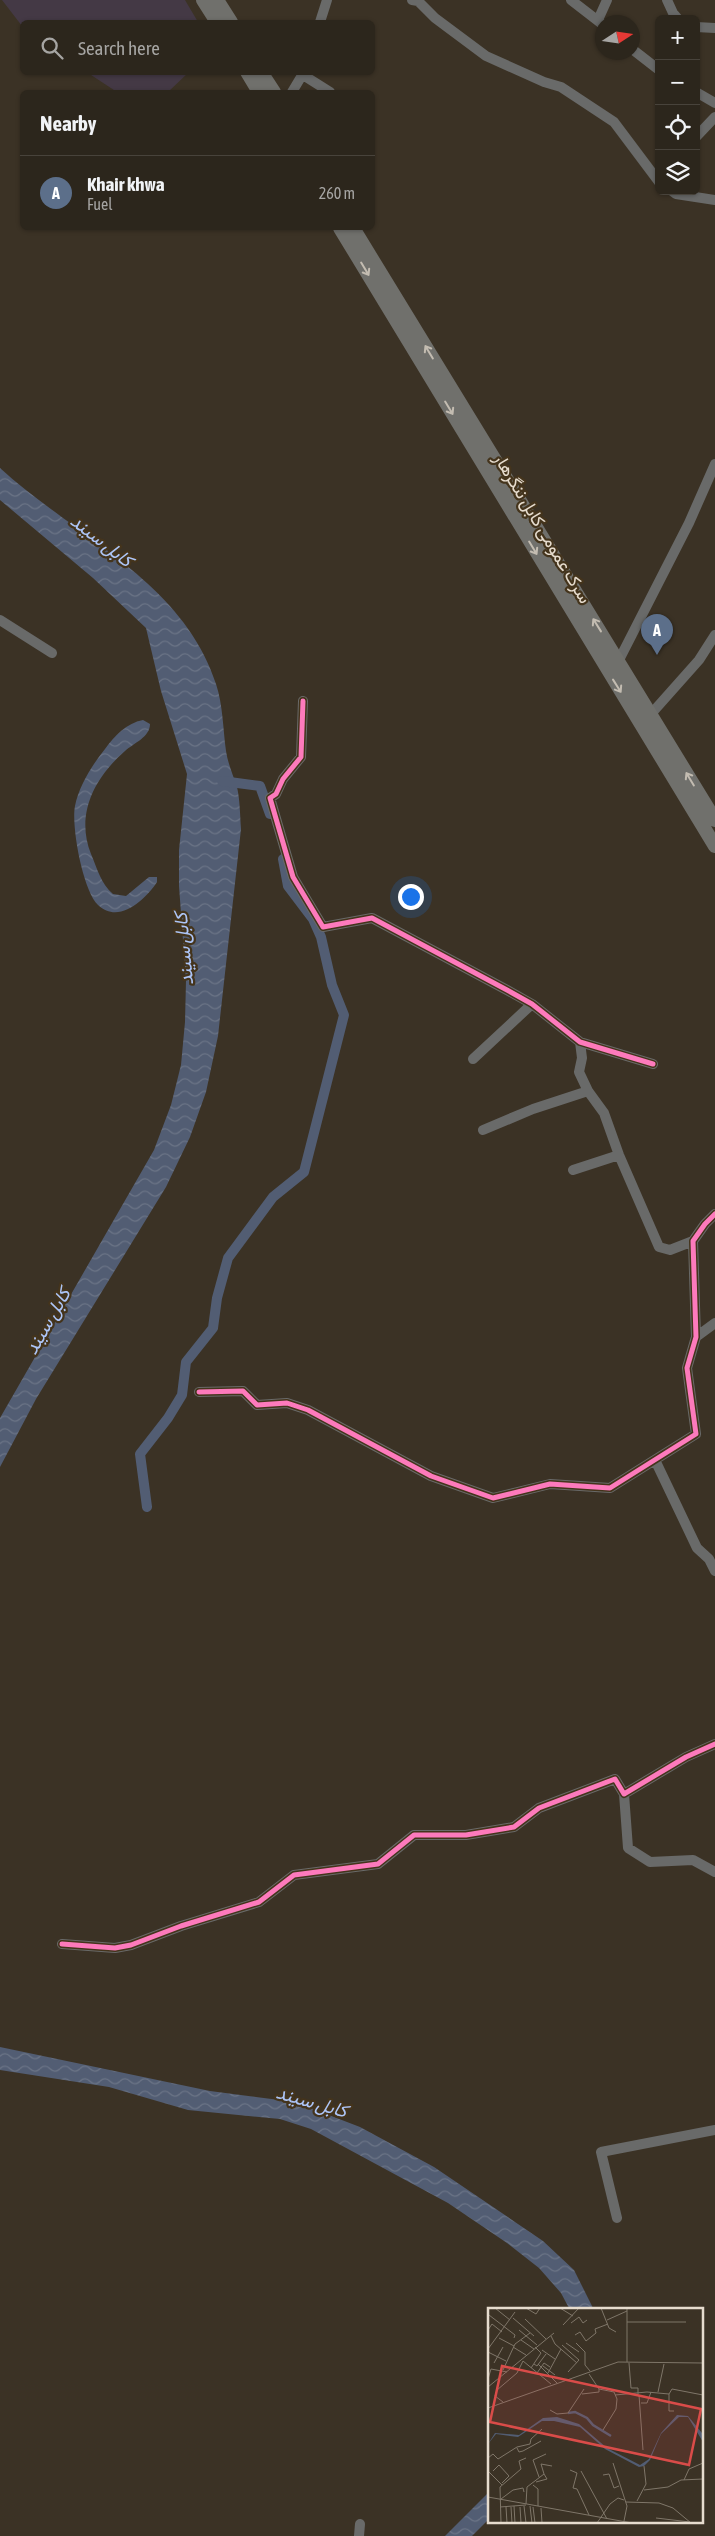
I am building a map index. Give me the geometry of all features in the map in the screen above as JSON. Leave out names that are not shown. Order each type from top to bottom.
[{"type":"highway","points":[[204,0],[216,20]]},
{"type":"highway","points":[[217,0],[230,20]]},
{"type":"highway","points":[[249,75],[258,90]]},
{"type":"highway","points":[[263,75],[273,90]]},
{"type":"highway","name":"سرک عمومی کابل ننگرهار","points":[[341,230],[715,846]]},
{"type":"highway","name":"سرک عمومی کابل ننگرهار","points":[[354,230],[619,660],[715,820]]},
{"type":"street","points":[[321,20],[327,0]]},
{"type":"street","points":[[412,0],[418,1],[435,18],[486,56],[561,88],[614,122],[655,176]]},
{"type":"street","points":[[571,0],[595,18]]},
{"type":"street","points":[[602,15],[607,0]]},
{"type":"street","points":[[667,0],[673,15]]},
{"type":"street","points":[[700,27],[715,28]]},
{"type":"street","points":[[640,54],[655,64]]},
{"type":"street","points":[[293,90],[303,75]]},
{"type":"street","points":[[305,75],[327,90]]},
{"type":"street","points":[[700,94],[715,103]]},
{"type":"street","points":[[700,133],[715,117]]},
{"type":"street","points":[[682,195],[715,200]]},
{"type":"street","points":[[619,660],[689,522],[715,464]]},
{"type":"street","points":[[0,620],[52,653]]},
{"type":"street","points":[[651,714],[700,660],[715,636]]},
{"type":"street","points":[[303,701],[301,757],[283,779],[276,794],[270,798],[293,877],[323,927],[372,918],[405,933],[532,1004],[580,1042],[653,1064]]},
{"type":"street","points":[[473,1059],[532,1004]]},
{"type":"street","points":[[580,1042],[582,1058],[579,1072],[588,1091],[604,1113],[619,1155],[658,1246],[670,1250],[693,1241],[715,1214]]},
{"type":"street","points":[[483,1130],[533,1109],[588,1091]]},
{"type":"street","points":[[573,1170],[619,1155]]},
{"type":"street","points":[[199,1392],[243,1391],[257,1405],[288,1402],[308,1410],[431,1476],[493,1498],[550,1484],[610,1488],[696,1434],[687,1368],[696,1336],[693,1241]]},
{"type":"street","points":[[696,1336],[715,1323]]},
{"type":"street","points":[[656,1460],[697,1548],[709,1559],[715,1571]]},
{"type":"street","points":[[624,1794],[686,1757],[715,1744]]},
{"type":"street","points":[[62,1944],[115,1948],[131,1945],[181,1926],[259,1902],[294,1875],[378,1864],[414,1835],[466,1835],[514,1827],[539,1808],[615,1779],[624,1794],[628,1848],[650,1862],[693,1860],[715,1872]]},
{"type":"street","points":[[617,2218],[601,2152],[715,2130]]},
{"type":"street","points":[[358,2536],[360,2524]]},
{"type":"shaded area","points":[[2,0],[185,0],[197,20],[20,20],[20,23]]},
{"type":"shaded area","points":[[91,75],[186,75],[170,90],[114,90]]},
{"type":"water","points":[[0,468],[29,493],[123,563],[153,588],[179,616],[200,648],[216,684],[227,756],[238,792],[241,829],[218,1036],[206,1092],[190,1137],[166,1187],[36,1399],[0,1467],[0,1418],[154,1150],[171,1105],[181,1065],[185,1022],[186,981],[179,886],[179,850],[187,774],[161,691],[146,628],[93,578],[0,500]]},
{"type":"water","points":[[143,720],[150,724],[147,733],[114,761],[105,772],[91,797],[87,811],[85,825],[91,854],[102,881],[113,894],[126,896],[149,877],[157,877],[157,882],[152,889],[139,902],[123,911],[115,912],[106,910],[98,905],[93,898],[83,873],[75,828],[75,806],[87,776],[109,744],[126,727]]},
{"type":"water","points":[[0,2047],[210,2091],[295,2102],[360,2127],[434,2167],[543,2241],[574,2270],[593,2308],[569,2308],[561,2293],[539,2268],[507,2243],[448,2203],[311,2129],[280,2119],[188,2110],[109,2087],[0,2070]]},
{"type":"water","points":[[488,2493],[488,2520],[472,2536],[445,2536]]},
{"type":"waterway","points":[[222,781],[260,786],[270,814]]},
{"type":"waterway","points":[[147,1507],[140,1454],[168,1418],[182,1395],[186,1362],[213,1328],[217,1298],[228,1258],[273,1197],[304,1172],[344,1015],[332,985],[321,937],[313,919],[288,886],[283,859]]},
{"type":"cycle path","points":[[303,701],[301,757],[283,779],[276,794],[270,798],[293,877],[323,927],[372,918],[532,1004],[580,1042],[653,1064]]},
{"type":"cycle path","points":[[199,1392],[243,1391],[257,1405],[287,1403],[308,1410],[431,1476],[493,1498],[550,1484],[610,1488],[696,1434],[687,1368],[696,1337],[693,1241],[715,1214]]},
{"type":"cycle path","points":[[62,1944],[115,1948],[131,1945],[181,1926],[259,1902],[294,1875],[378,1864],[414,1835],[466,1835],[514,1827],[539,1808],[615,1779],[624,1794],[686,1757],[715,1744]]},
{"type":"place","name":"Khair khwa","points":[[657,655]]},
{"type":"water label","name":"کابل سيند","points":[[102,540]]},
{"type":"water label","name":"کابل سيند","points":[[183,949]]},
{"type":"water label","name":"کابل سيند","points":[[47,1321]]},
{"type":"water label","name":"کابل سيند","points":[[312,2101]]}]
